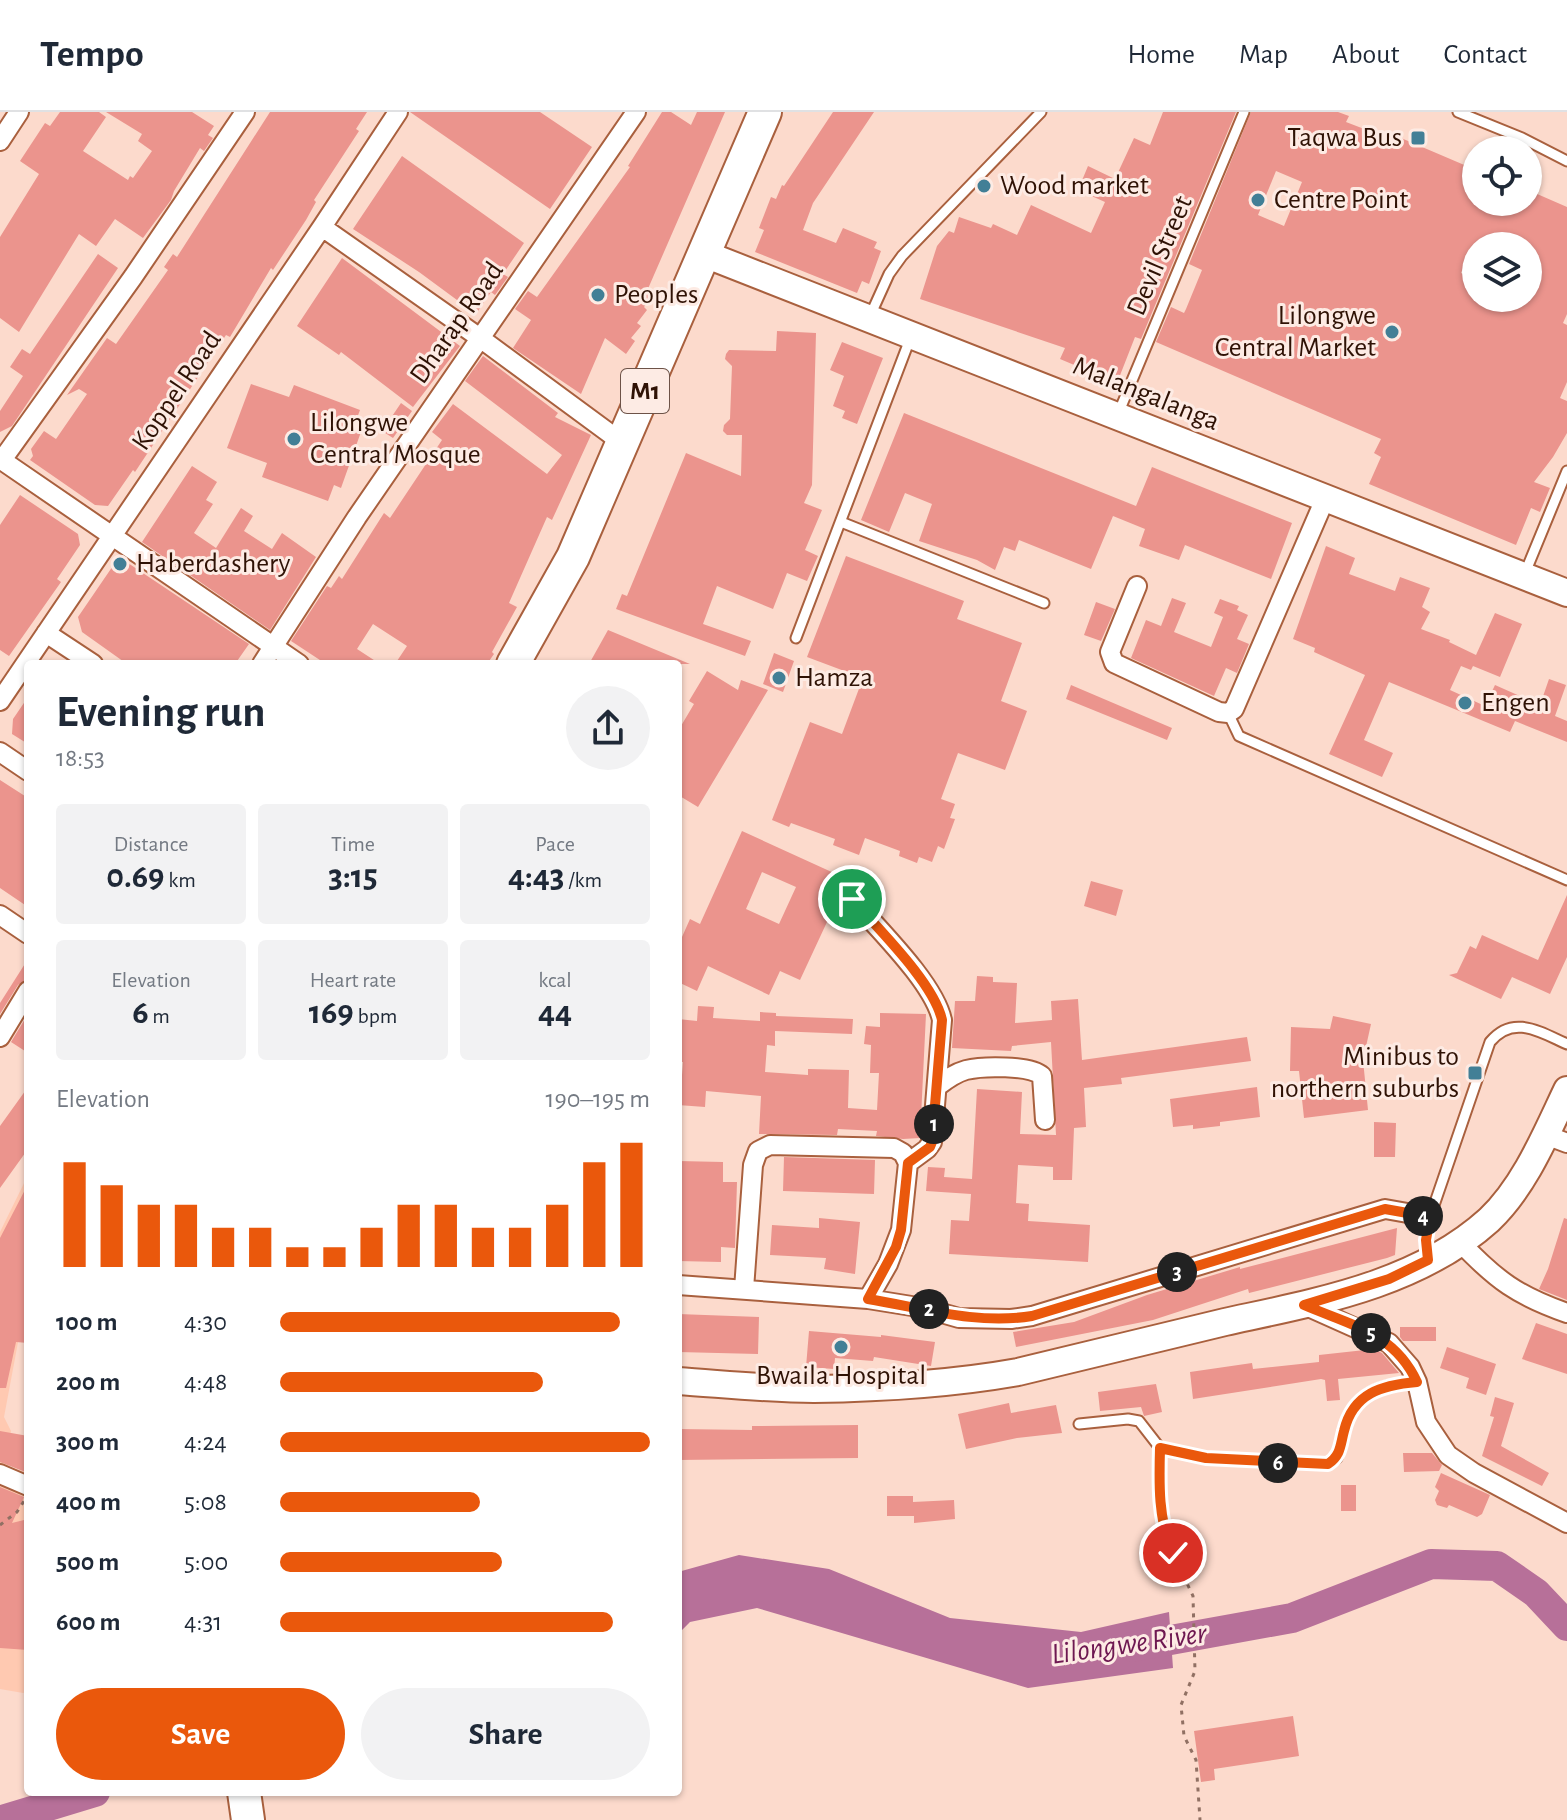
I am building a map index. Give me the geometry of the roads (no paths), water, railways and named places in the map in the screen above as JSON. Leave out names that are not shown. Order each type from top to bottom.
[{"type":"highway","name":"M1","points":[[515,660],[573,557],[765,112]]},
{"type":"highway","points":[[245,1796],[248,1820]]},
{"type":"street","points":[[0,141],[19,112]]},
{"type":"street","points":[[245,112],[133,277],[1,461],[293,660]]},
{"type":"street","name":"Koppel Road","points":[[28,660],[398,112]]},
{"type":"street","name":"Dharap Road","points":[[265,660],[357,517],[636,112]]},
{"type":"street","points":[[322,227],[624,444]]},
{"type":"street","name":"Malangalanga","points":[[702,253],[1567,593]]},
{"type":"street","points":[[1137,586],[1110,652],[1114,663],[1219,712],[1228,713],[1234,709],[1325,499]]},
{"type":"street","points":[[46,633],[87,660]]},
{"type":"street","name":"Koppel Road","points":[[0,701],[24,666]]},
{"type":"street","points":[[0,752],[24,768]]},
{"type":"street","points":[[852,899],[910,965],[939,1010],[942,1020],[932,1142],[930,1147],[908,1163]]},
{"type":"street","points":[[0,915],[24,931]]},
{"type":"street","points":[[0,1037],[24,998]]},
{"type":"street","points":[[938,1086],[950,1077],[979,1068],[1033,1070],[1042,1076],[1045,1120]]},
{"type":"street","points":[[682,1381],[812,1389],[981,1379],[1304,1305],[1389,1279],[1460,1242],[1490,1218],[1556,1139],[1567,1090]]},
{"type":"street","points":[[744,1289],[753,1165],[758,1151],[770,1145],[894,1148],[903,1153],[908,1163],[901,1230],[896,1247],[868,1299]]},
{"type":"street","points":[[682,1285],[868,1299],[924,1308],[959,1318],[1011,1319],[1032,1316],[1385,1209],[1430,1217]]},
{"type":"street","points":[[1460,1242],[1490,1273],[1531,1300],[1567,1313]]},
{"type":"street","points":[[1304,1305],[1389,1343],[1402,1355],[1417,1382],[1426,1422],[1448,1455],[1474,1473],[1567,1523]]},
{"type":"street","points":[[0,1474],[24,1484]]},
{"type":"lane","points":[[869,318],[889,274],[902,256],[1041,112]]},
{"type":"lane","name":"Devil Street","points":[[1116,417],[1244,112]]},
{"type":"lane","points":[[1458,112],[1522,138],[1567,161]]},
{"type":"lane","points":[[796,638],[911,336]]},
{"type":"lane","points":[[1524,576],[1567,471]]},
{"type":"lane","points":[[841,522],[1044,603]]},
{"type":"lane","points":[[1228,713],[1239,736],[1567,880]]},
{"type":"lane","points":[[1428,1260],[1426,1240],[1430,1217],[1490,1042],[1498,1033],[1521,1027],[1567,1044]]},
{"type":"lane","points":[[1079,1424],[1128,1419],[1139,1421],[1160,1448],[1206,1458],[1328,1464],[1337,1458],[1354,1406],[1369,1392],[1388,1385],[1417,1382]]},
{"type":"water","points":[[739,1555],[829,1569],[950,1618],[1081,1632],[1169,1612],[1173,1668],[1028,1688],[757,1608],[690,1622],[682,1630],[682,1571]]},
{"type":"waterway","name":"Lilongwe River","points":[[1132,1647],[1292,1618],[1431,1564],[1497,1566],[1536,1593],[1567,1626]]},
{"type":"waterway","name":"Lilongwe River","points":[[2,1820],[82,1796]]},
{"type":"place","name":"Taqwa Bus","points":[[1418,138]]},
{"type":"place","name":"Wood market","points":[[984,186]]},
{"type":"place","name":"Centre Point","points":[[1258,200]]},
{"type":"place","name":"Peoples","points":[[598,295]]},
{"type":"place","name":"Lilongwe Central Market","points":[[1392,332]]},
{"type":"place","name":"Lilongwe Central Mosque","points":[[294,439]]},
{"type":"place","name":"Haberdashery","points":[[120,564]]},
{"type":"place","name":"Hamza","points":[[779,678]]},
{"type":"place","name":"Engen","points":[[1465,703]]},
{"type":"place","name":"Minibus to northern suburbs","points":[[1475,1073]]},
{"type":"place","name":"Bwaila Hospital","points":[[841,1347]]}]
